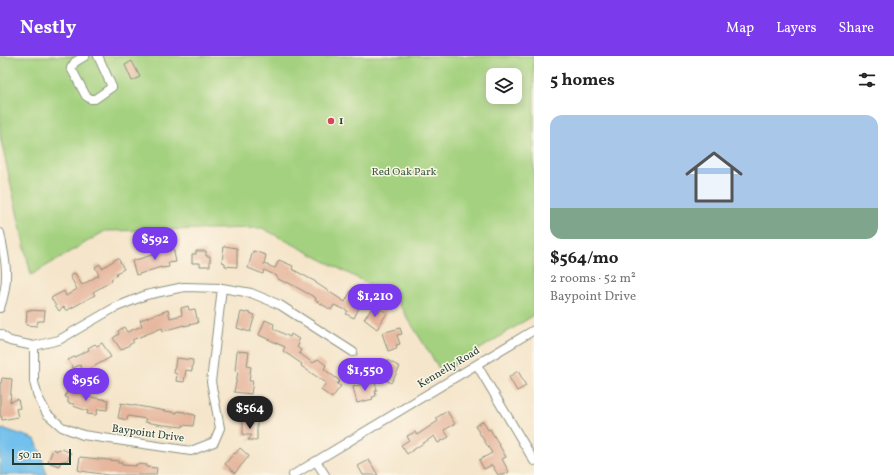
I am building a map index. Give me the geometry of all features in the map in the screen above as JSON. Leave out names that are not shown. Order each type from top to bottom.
[{"type":"street","points":[[85,56],[75,62],[71,68],[86,96],[90,99],[95,99],[112,87],[98,56]]},
{"type":"street","points":[[0,233],[2,258],[7,275],[5,294],[0,308]]},
{"type":"street","points":[[0,334],[10,341],[34,346],[59,340],[114,308],[146,294],[184,287],[222,288],[251,294],[280,305],[353,352]]},
{"type":"street","name":"Baypoint Drive","points":[[34,346],[34,382],[38,397],[47,414],[62,427],[83,435],[191,451],[214,442],[220,428],[211,382],[222,288]]},
{"type":"street","name":"Kennelly Road","points":[[293,475],[534,330]]},
{"type":"street","points":[[477,365],[534,461]]},
{"type":"street","points":[[316,461],[325,475]]},
{"type":"green space","name":"Red Oak Park","points":[[1,56],[534,56],[534,315],[442,373],[395,298],[262,228],[105,231],[31,275],[0,136]]},
{"type":"water","points":[[5,429],[35,439],[47,475],[0,475],[0,430]]},
{"type":"building","points":[[132,61],[140,77],[132,81],[125,65]]},
{"type":"building","points":[[224,246],[237,248],[237,267],[225,266],[225,263],[222,262]]},
{"type":"building","points":[[173,248],[176,262],[168,263],[169,267],[161,267],[136,275],[132,261],[159,253],[158,250]]},
{"type":"building","points":[[196,251],[206,251],[206,256],[210,256],[210,266],[200,266],[200,263],[192,263],[192,254],[196,254]]},
{"type":"building","points":[[253,251],[266,255],[264,264],[275,268],[279,260],[293,266],[292,269],[316,282],[345,302],[351,291],[357,294],[355,298],[362,302],[354,318],[346,314],[348,311],[334,305],[331,310],[315,300],[316,298],[287,282],[286,283],[278,279],[276,277],[277,276],[264,270],[263,274],[248,268]]},
{"type":"building","points":[[118,258],[124,269],[116,273],[117,275],[111,279],[112,281],[93,292],[95,295],[66,311],[64,307],[59,311],[51,298],[64,291],[66,296],[77,289],[70,276],[75,273],[82,285],[99,275],[95,267],[100,264],[102,268]]},
{"type":"building","points":[[188,306],[189,310],[195,309],[198,323],[163,331],[162,328],[132,340],[134,342],[121,350],[113,338],[119,334],[118,331],[124,327],[127,332],[142,326],[140,320],[168,310],[170,318],[182,315],[181,308]]},
{"type":"building","points":[[372,308],[379,313],[381,309],[387,313],[377,329],[364,319]]},
{"type":"building","points":[[27,310],[45,311],[44,321],[38,321],[37,326],[26,325]]},
{"type":"building","points":[[241,312],[247,312],[255,315],[250,332],[237,328]]},
{"type":"building","points":[[265,320],[274,324],[273,328],[276,330],[290,337],[291,334],[299,339],[297,342],[299,344],[297,347],[301,350],[299,353],[313,363],[318,359],[326,365],[324,369],[340,381],[337,384],[341,386],[332,398],[321,390],[326,383],[301,366],[302,364],[283,351],[285,347],[259,335]]},
{"type":"building","points":[[400,328],[402,334],[397,335],[400,344],[396,345],[397,348],[388,351],[382,333]]},
{"type":"building","points":[[102,343],[111,357],[84,372],[80,365],[73,368],[68,360],[89,350],[88,348],[95,344],[97,346]]},
{"type":"building","points":[[237,351],[249,352],[247,366],[251,367],[249,381],[253,381],[251,394],[234,392],[238,372],[235,371]]},
{"type":"building","points":[[176,358],[193,360],[192,371],[186,370],[184,382],[176,381],[177,374],[174,373]]},
{"type":"building","points":[[387,360],[400,367],[391,383],[383,378],[386,371],[382,368]]},
{"type":"building","points":[[518,371],[526,386],[517,391],[509,377]]},
{"type":"building","points":[[2,378],[12,379],[10,402],[18,399],[20,408],[16,409],[18,417],[2,420],[0,416],[0,383]]},
{"type":"building","points":[[372,381],[372,383],[375,382],[377,390],[375,391],[376,396],[372,397],[373,399],[357,403],[353,387]]},
{"type":"building","points":[[72,389],[85,393],[84,396],[108,400],[107,410],[98,409],[96,415],[87,414],[88,411],[73,406],[74,404],[68,403],[68,398],[65,397],[67,391],[71,392]]},
{"type":"building","points":[[121,403],[177,413],[177,411],[185,412],[195,415],[193,426],[183,425],[183,427],[164,425],[145,422],[146,419],[128,416],[127,420],[118,418]]},
{"type":"building","points":[[447,411],[455,424],[444,430],[449,437],[438,443],[434,436],[407,454],[401,445],[409,440],[407,436],[415,432],[417,435],[438,421],[436,418]]},
{"type":"building","points":[[243,421],[257,422],[257,440],[248,440],[252,435],[243,435]]},
{"type":"building","points":[[483,421],[488,430],[490,429],[506,457],[502,459],[509,472],[504,475],[498,475],[492,465],[484,469],[479,460],[492,453],[475,426]]},
{"type":"building","points":[[240,448],[249,456],[235,473],[225,464]]},
{"type":"building","points":[[53,449],[57,451],[58,449],[62,449],[71,453],[67,461],[61,461],[59,466],[48,462]]},
{"type":"building","points":[[80,457],[118,461],[118,463],[122,463],[122,465],[147,465],[146,467],[157,468],[156,475],[108,475],[81,471],[78,470]]},
{"type":"building","points":[[369,460],[378,475],[363,475],[358,466]]},
{"type":"place","name":"1","points":[[331,121]]}]
